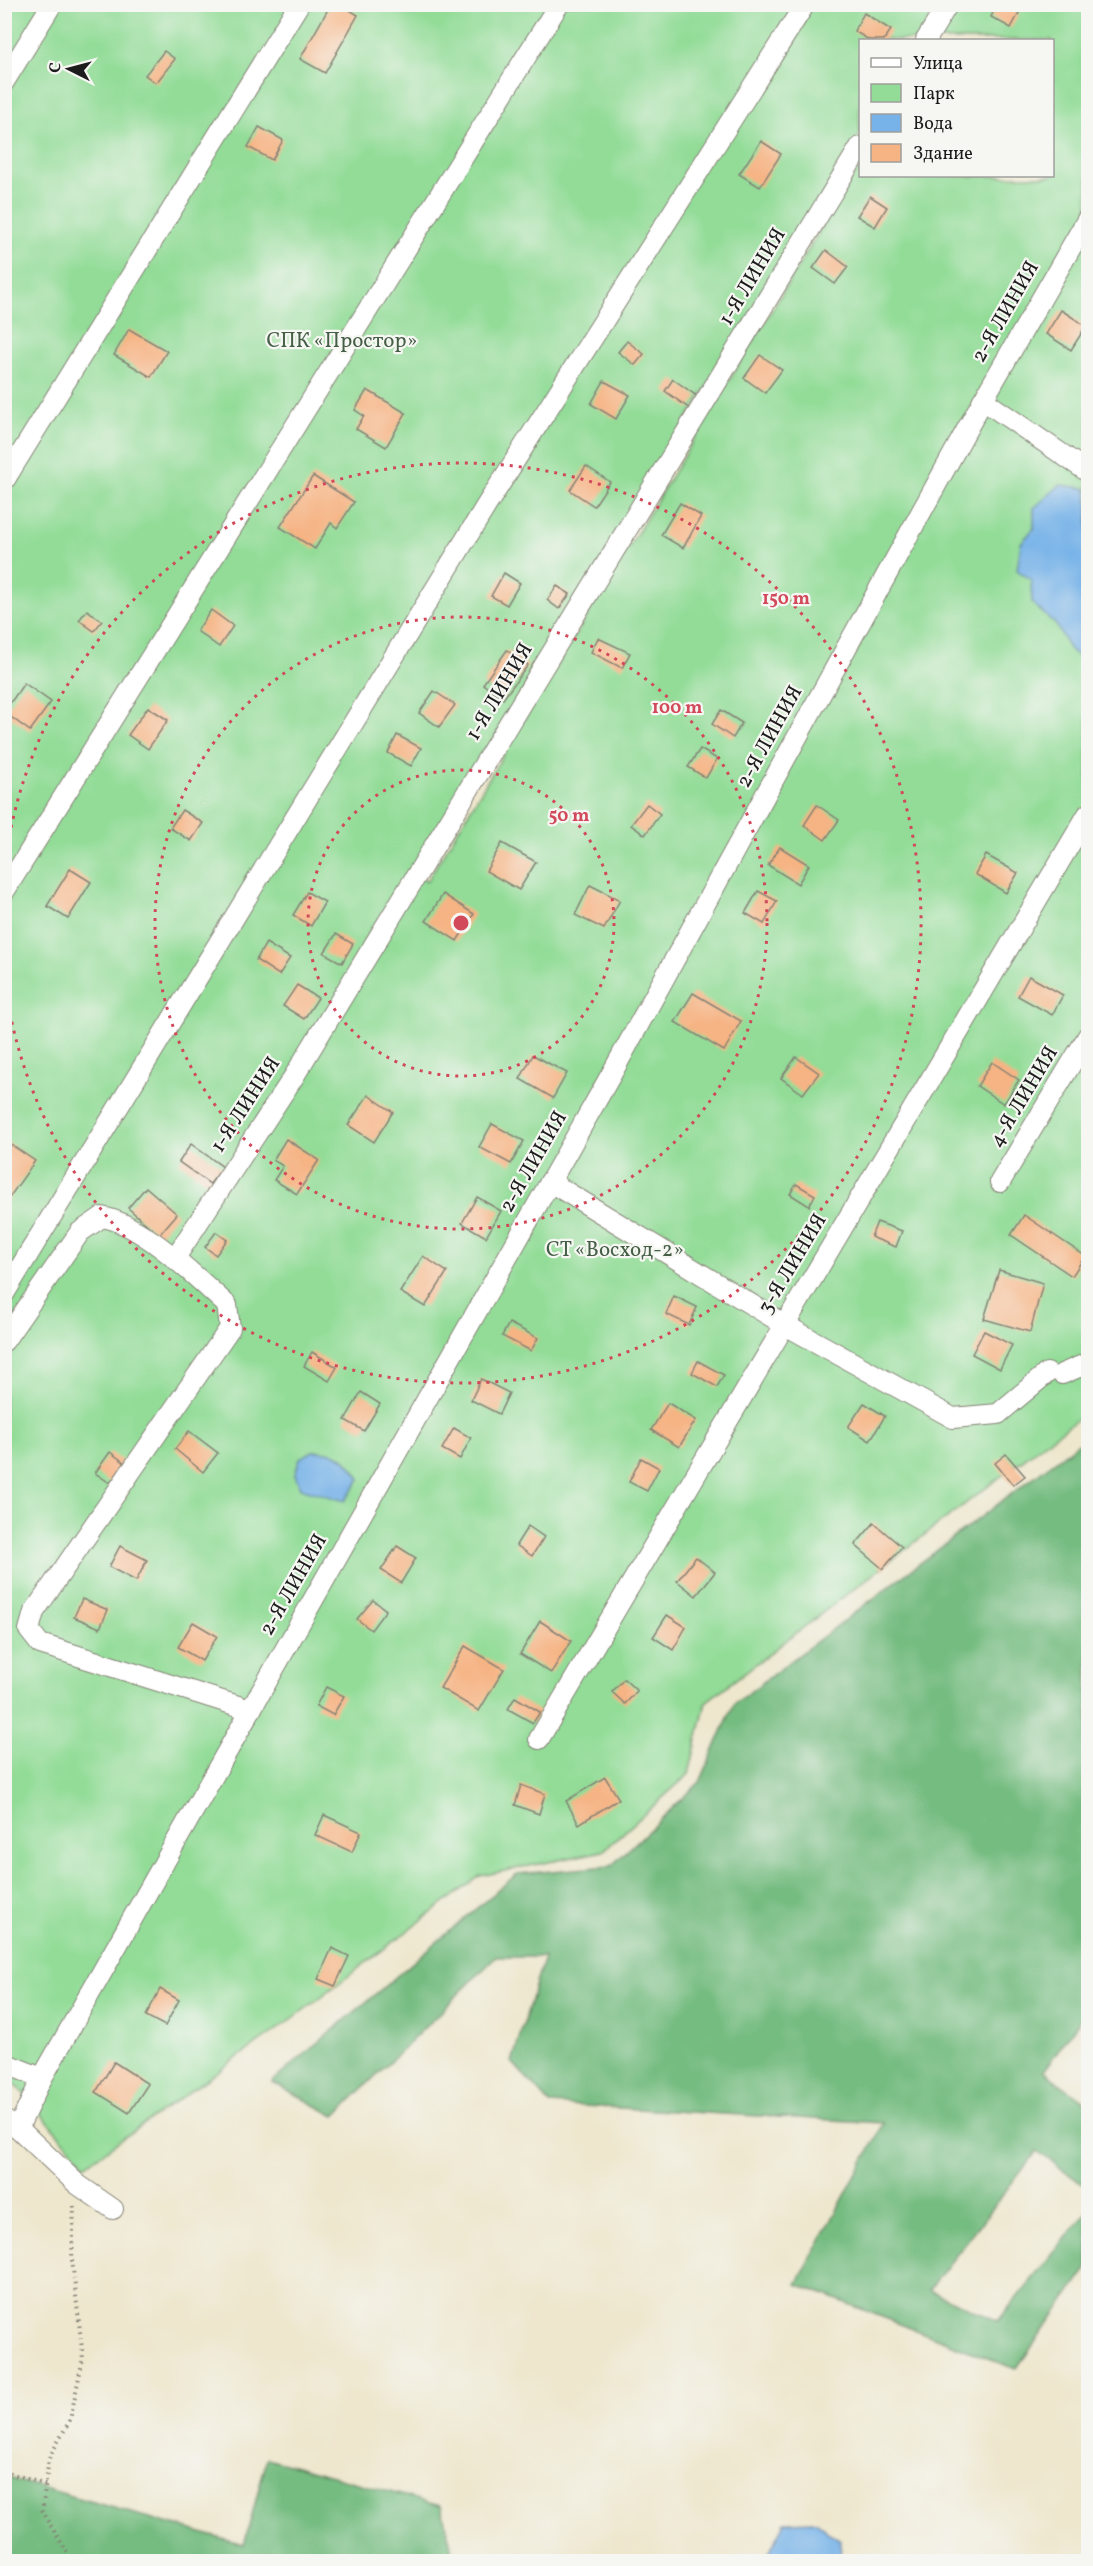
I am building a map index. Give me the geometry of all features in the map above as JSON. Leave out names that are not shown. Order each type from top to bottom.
[{"type":"street","points":[[4,82],[52,4]]},
{"type":"street","points":[[4,481],[298,4]]},
{"type":"street","points":[[4,892],[559,4]]},
{"type":"street","points":[[4,1294],[486,506],[805,4]]},
{"type":"street","points":[[927,39],[948,4]]},
{"type":"street","name":"1-Я ЛИНИЯ","points":[[175,1258],[299,1068],[859,150]]},
{"type":"street","name":"2-Я ЛИНИЯ","points":[[11,2124],[42,2078],[550,1182],[983,400],[1089,218]]},
{"type":"street","points":[[983,400],[1089,472]]},
{"type":"street","name":"3-Я ЛИНИЯ","points":[[539,1739],[1089,814]]},
{"type":"street","name":"4-Я ЛИНИЯ","points":[[1000,1182],[1089,1036]]},
{"type":"street","points":[[550,1182],[785,1326],[953,1418],[999,1414],[1055,1373],[1089,1363]]},
{"type":"street","points":[[4,1341],[80,1232],[102,1217],[118,1220],[175,1258],[227,1305],[230,1328],[34,1612],[30,1630],[40,1644],[251,1710]]},
{"type":"street","points":[[4,2063],[42,2078]]},
{"type":"street","points":[[11,2124],[77,2184],[113,2209]]},
{"type":"path","points":[[77,2184],[72,2260],[83,2358],[70,2420],[49,2458],[42,2512],[69,2555],[80,2562]]},
{"type":"path","points":[[4,2471],[46,2485]]},
{"type":"green space","name":"СТ «Восход-2»","points":[[4,5],[939,5],[918,39],[859,39],[859,136],[413,872],[427,881],[859,166],[859,177],[1054,177],[1054,39],[936,39],[957,5],[1088,5],[1088,1412],[706,1702],[689,1774],[603,1851],[480,1876],[288,2022],[85,2165],[4,2071]]},
{"type":"green space","points":[[1088,1436],[1088,2009],[1043,2071],[1088,2104],[1088,2188],[1037,2151],[929,2290],[998,2321],[1088,2211],[1088,2268],[1016,2369],[797,2284],[884,2123],[550,2104],[512,2062],[544,1957],[496,1957],[335,2116],[272,2082],[517,1874],[611,1866],[700,1782],[734,1704]]},
{"type":"green space","points":[[267,2458],[441,2506],[455,2561],[5,2561],[5,2477],[244,2545]]},
{"type":"water","points":[[1060,485],[1085,488],[1088,492],[1088,655],[1080,658],[1070,650],[1056,625],[1032,603],[1031,580],[1017,570],[1021,543],[1034,528],[1034,508]]},
{"type":"water","points":[[313,1451],[335,1454],[346,1460],[355,1471],[360,1479],[345,1501],[300,1488],[295,1474],[300,1458]]},
{"type":"water","points":[[815,2521],[839,2540],[843,2561],[765,2561],[785,2522]]},
{"type":"building","points":[[331,4],[340,4],[358,15],[325,73],[300,59]]},
{"type":"building","points":[[997,4],[1003,4],[1019,13],[1011,28],[991,17]]},
{"type":"building","points":[[864,13],[891,30],[885,39],[867,39],[854,31]]},
{"type":"building","points":[[164,51],[175,59],[156,83],[145,75]]},
{"type":"building","points":[[259,127],[283,140],[272,160],[248,147]]},
{"type":"building","points":[[761,141],[781,154],[760,187],[739,174]]},
{"type":"building","points":[[870,196],[887,207],[875,227],[857,216]]},
{"type":"building","points":[[826,250],[848,267],[835,284],[813,268]]},
{"type":"building","points":[[1061,310],[1086,326],[1071,350],[1046,334]]},
{"type":"building","points":[[129,329],[167,351],[151,377],[114,355]]},
{"type":"building","points":[[627,341],[644,354],[635,365],[618,352]]},
{"type":"building","points":[[760,355],[782,370],[765,393],[744,378]]},
{"type":"building","points":[[673,379],[698,397],[690,409],[665,391]]},
{"type":"building","points":[[604,381],[630,395],[616,419],[591,404]]},
{"type":"building","points":[[367,390],[406,413],[386,447],[356,429],[364,416],[355,410]]},
{"type":"building","points":[[586,466],[610,482],[594,506],[570,490]]},
{"type":"building","points":[[313,476],[354,502],[337,528],[331,523],[315,549],[280,527]]},
{"type":"building","points":[[680,503],[701,516],[683,548],[661,535]]},
{"type":"building","points":[[504,573],[520,583],[507,605],[491,596]]},
{"type":"building","points":[[557,586],[570,594],[559,609],[547,600]]},
{"type":"building","points":[[87,610],[102,621],[94,631],[79,620]]},
{"type":"building","points":[[211,610],[233,626],[219,647],[197,631]]},
{"type":"building","points":[[598,638],[630,653],[622,668],[591,652]]},
{"type":"building","points":[[507,650],[528,665],[503,699],[483,684]]},
{"type":"building","points":[[24,683],[51,702],[30,731],[4,712]]},
{"type":"building","points":[[434,691],[455,705],[439,727],[419,713]]},
{"type":"building","points":[[148,707],[168,720],[148,749],[128,735]]},
{"type":"building","points":[[721,710],[742,723],[733,738],[712,724]]},
{"type":"building","points":[[397,735],[421,748],[411,766],[388,753]]},
{"type":"building","points":[[700,749],[717,759],[706,778],[688,767]]},
{"type":"building","points":[[647,804],[660,814],[645,835],[631,825]]},
{"type":"building","points":[[817,805],[839,820],[825,840],[804,825]]},
{"type":"building","points":[[182,810],[203,823],[191,841],[170,828]]},
{"type":"building","points":[[502,843],[536,862],[519,890],[486,871]]},
{"type":"building","points":[[780,847],[809,865],[798,884],[768,865]]},
{"type":"building","points":[[986,855],[1018,873],[1006,893],[975,874]]},
{"type":"building","points":[[70,869],[91,882],[68,919],[47,906]]},
{"type":"building","points":[[590,885],[620,900],[604,929],[575,915]]},
{"type":"building","points":[[758,891],[777,901],[764,924],[745,913]]},
{"type":"building","points":[[307,892],[325,902],[311,926],[293,915]]},
{"type":"building","points":[[443,894],[474,914],[457,941],[426,921]]},
{"type":"building","points":[[336,934],[353,944],[342,963],[324,953]]},
{"type":"building","points":[[266,943],[290,958],[279,975],[256,960]]},
{"type":"building","points":[[1029,976],[1063,995],[1052,1015],[1018,996]]},
{"type":"building","points":[[297,985],[318,998],[304,1019],[283,1006]]},
{"type":"building","points":[[693,993],[741,1021],[724,1051],[675,1022]]},
{"type":"building","points":[[533,1055],[567,1073],[553,1098],[520,1079]]},
{"type":"building","points":[[796,1057],[819,1073],[803,1094],[781,1078]]},
{"type":"building","points":[[992,1062],[1019,1080],[1004,1104],[977,1086]]},
{"type":"building","points":[[368,1095],[393,1112],[374,1142],[348,1125]]},
{"type":"building","points":[[492,1124],[524,1141],[511,1164],[479,1147]]},
{"type":"building","points":[[286,1139],[319,1160],[297,1194],[274,1180],[283,1166],[273,1160]]},
{"type":"building","points":[[4,1140],[35,1161],[4,1205]]},
{"type":"building","points":[[191,1144],[223,1167],[210,1184],[179,1162]]},
{"type":"building","points":[[796,1184],[815,1195],[809,1206],[790,1194]]},
{"type":"building","points":[[146,1187],[177,1214],[159,1235],[128,1208]]},
{"type":"building","points":[[477,1197],[501,1211],[486,1237],[462,1223]]},
{"type":"building","points":[[1024,1215],[1085,1256],[1072,1276],[1011,1235]]},
{"type":"building","points":[[877,1222],[902,1231],[896,1247],[871,1237]]},
{"type":"building","points":[[216,1232],[227,1240],[216,1255],[205,1247]]},
{"type":"building","points":[[423,1256],[447,1272],[425,1307],[400,1292]]},
{"type":"building","points":[[999,1270],[1043,1283],[1030,1332],[984,1319]]},
{"type":"building","points":[[674,1296],[697,1307],[689,1325],[666,1314]]},
{"type":"building","points":[[509,1323],[538,1338],[531,1351],[502,1336]]},
{"type":"building","points":[[984,1331],[1012,1345],[1000,1369],[972,1354]]},
{"type":"building","points":[[312,1352],[337,1367],[329,1381],[304,1366]]},
{"type":"building","points":[[698,1361],[724,1375],[717,1387],[692,1373]]},
{"type":"building","points":[[481,1379],[509,1393],[499,1414],[471,1400]]},
{"type":"building","points":[[361,1392],[380,1404],[364,1431],[345,1420]]},
{"type":"building","points":[[668,1403],[696,1420],[679,1447],[651,1430]]},
{"type":"building","points":[[864,1403],[885,1416],[870,1441],[848,1427]]},
{"type":"building","points":[[454,1428],[471,1438],[460,1459],[442,1449]]},
{"type":"building","points":[[189,1431],[218,1453],[203,1472],[175,1449]]},
{"type":"building","points":[[110,1452],[125,1463],[110,1483],[95,1473]]},
{"type":"building","points":[[1006,1454],[1025,1476],[1013,1485],[995,1463]]},
{"type":"building","points":[[641,1458],[659,1468],[647,1491],[629,1482]]},
{"type":"building","points":[[874,1523],[902,1547],[883,1569],[855,1545]]},
{"type":"building","points":[[528,1526],[544,1537],[532,1556],[516,1545]]},
{"type":"building","points":[[120,1546],[147,1560],[136,1581],[109,1567]]},
{"type":"building","points":[[397,1546],[416,1558],[401,1583],[381,1570]]},
{"type":"building","points":[[696,1557],[715,1572],[696,1596],[677,1581]]},
{"type":"building","points":[[82,1599],[108,1610],[100,1628],[74,1617]]},
{"type":"building","points":[[373,1600],[386,1610],[371,1630],[357,1619]]},
{"type":"building","points":[[667,1615],[686,1627],[673,1650],[653,1637]]},
{"type":"building","points":[[540,1621],[571,1641],[551,1673],[520,1654]]},
{"type":"building","points":[[193,1622],[217,1636],[202,1661],[178,1647]]},
{"type":"building","points":[[465,1646],[504,1669],[479,1711],[440,1688]]},
{"type":"building","points":[[624,1679],[637,1691],[625,1704],[612,1692]]},
{"type":"building","points":[[326,1687],[344,1696],[333,1715],[316,1706]]},
{"type":"building","points":[[515,1697],[540,1712],[533,1723],[508,1709]]},
{"type":"building","points":[[605,1777],[619,1799],[579,1824],[566,1801]]},
{"type":"building","points":[[521,1785],[545,1794],[539,1814],[515,1805]]},
{"type":"building","points":[[324,1815],[361,1832],[352,1852],[315,1835]]},
{"type":"building","points":[[332,1948],[349,1956],[335,1986],[318,1979]]},
{"type":"building","points":[[160,1989],[179,2000],[165,2026],[146,2016]]},
{"type":"building","points":[[114,2062],[148,2084],[129,2113],[96,2092]]},
{"type":"park label","name":"СПК «Простор»","points":[[342,341]]}]
